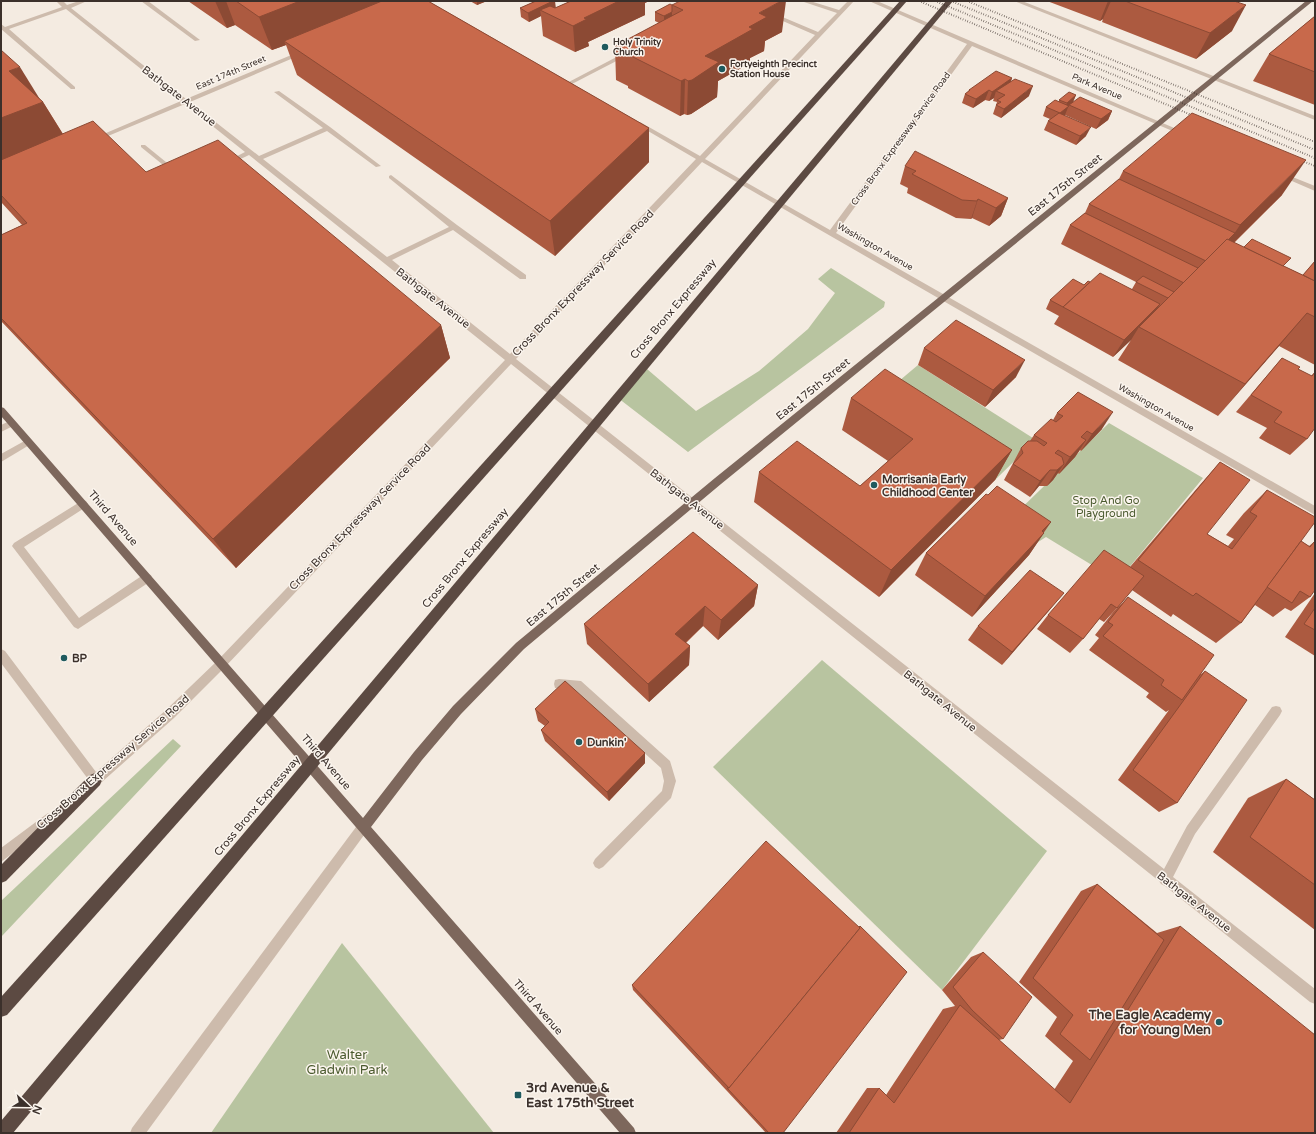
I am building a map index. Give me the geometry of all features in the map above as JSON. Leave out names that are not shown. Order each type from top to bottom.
[{"type":"highway","points":[[1,1009],[904,1]]},
{"type":"highway","name":"Cross Bronx Expressway","points":[[2,1133],[244,846],[950,1]]},
{"type":"highway","points":[[1,876],[95,780]]},
{"type":"main road","name":"East 175th Street","points":[[363,827],[410,765],[451,715],[495,668],[691,503],[1310,1]]},
{"type":"main road","name":"Third Avenue","points":[[1,410],[629,1133]]},
{"type":"street","name":"Bathgate Avenue","points":[[59,1],[1165,880],[1315,997]]},
{"type":"street","points":[[2,28],[67,8],[84,1]]},
{"type":"street","points":[[144,1],[197,40]]},
{"type":"street","points":[[804,1],[841,12]]},
{"type":"street","name":"Cross Bronx Expressway Service Road","points":[[1,856],[62,809],[170,714],[221,664],[851,1]]},
{"type":"street","name":"Park Avenue","points":[[872,1],[1194,138]]},
{"type":"street","points":[[1017,1],[1315,118]]},
{"type":"street","points":[[764,10],[819,35]]},
{"type":"street","points":[[2,28],[73,88]]},
{"type":"street","name":"Cross Bronx Expressway Service Road","points":[[832,234],[971,43]]},
{"type":"street","name":"East 174th Street","points":[[86,143],[309,50]]},
{"type":"street","points":[[568,84],[631,51]]},
{"type":"street","points":[[562,80],[575,87]]},
{"type":"street","points":[[277,92],[378,166]]},
{"type":"street","name":"Washington Avenue","points":[[635,121],[1315,511]]},
{"type":"street","points":[[257,159],[328,128]]},
{"type":"street","points":[[143,146],[182,178]]},
{"type":"street","points":[[222,166],[250,152]]},
{"type":"street","points":[[1272,171],[1315,189]]},
{"type":"street","points":[[391,177],[454,228],[523,278]]},
{"type":"street","points":[[386,260],[454,228]]},
{"type":"street","points":[[1,429],[12,423]]},
{"type":"street","points":[[1,458],[28,442]]},
{"type":"street","points":[[83,504],[17,546],[78,624],[147,578]]},
{"type":"street","points":[[1,654],[95,780]]},
{"type":"street","points":[[559,684],[577,685],[666,765],[670,781],[667,794],[599,863]]},
{"type":"street","points":[[1165,880],[1191,830],[1276,712]]},
{"type":"street","points":[[137,1133],[363,827]]},
{"type":"green space","points":[[831,268],[885,302],[884,307],[688,452],[618,398],[647,369],[696,411],[759,371],[808,329],[835,293],[818,279]]},
{"type":"green space","points":[[918,365],[1036,440],[995,480],[874,402]]},
{"type":"green space","name":"Stop And Go Playground","points":[[1109,423],[1203,478],[1118,581],[1046,537],[1035,544],[1005,524]]},
{"type":"green space","points":[[822,660],[1047,851],[942,990],[713,767]]},
{"type":"green space","points":[[173,739],[181,746],[1,937],[1,901]]},
{"type":"green space","name":"Walter Gladwin Park","points":[[342,943],[494,1133],[211,1133]]},
{"type":"building","points":[[236,1],[300,1],[259,17]]},
{"type":"building","points":[[382,1],[428,1],[649,128],[550,221],[284,41]]},
{"type":"building","points":[[536,1],[553,1],[528,13],[520,8]]},
{"type":"building","points":[[571,1],[619,1],[584,18],[587,19],[573,26],[540,10],[550,6],[555,8]]},
{"type":"building","points":[[680,1],[781,1],[759,13],[767,17],[749,27],[753,29],[705,56],[719,62],[692,80],[688,81],[685,79],[681,81],[627,54],[630,53],[615,46],[683,10],[672,5]]},
{"type":"building","points":[[1125,1],[1234,1],[1246,5],[1210,33]]},
{"type":"building","points":[[670,4],[672,5],[672,12],[664,16],[655,12]]},
{"type":"building","points":[[1315,16],[1315,72],[1269,54]]},
{"type":"building","points":[[1,50],[20,67],[9,71],[43,102],[1,118]]},
{"type":"building","points":[[996,71],[1012,78],[992,92],[989,90],[976,99],[965,94],[969,90]]},
{"type":"building","points":[[1015,79],[1033,86],[1004,109],[996,105],[1001,102],[997,100],[1005,95],[996,91]]},
{"type":"building","points":[[1069,92],[1076,95],[1067,103],[1059,100]]},
{"type":"building","points":[[1080,97],[1112,111],[1101,119],[1069,105]]},
{"type":"building","points":[[1055,100],[1069,106],[1060,113],[1046,107]]},
{"type":"building","points":[[1059,113],[1091,127],[1080,136],[1048,121]]},
{"type":"building","points":[[1192,113],[1306,160],[1240,225],[1123,171]]},
{"type":"building","points":[[93,121],[146,172],[218,140],[441,325],[213,539],[1,318],[1,235],[27,223],[1,195],[1,160]]},
{"type":"building","points":[[915,151],[1008,198],[996,208],[978,199],[977,201],[962,200],[912,174],[916,171],[905,166]]},
{"type":"building","points":[[1119,179],[1235,233],[1228,240],[1227,239],[1206,261],[1089,204]]},
{"type":"building","points":[[1085,213],[1198,268],[1184,283],[1070,225]]},
{"type":"building","points":[[1227,239],[1315,281],[1315,317],[1307,313],[1245,384],[1139,327]]},
{"type":"building","points":[[1252,239],[1291,258],[1283,266],[1244,247]]},
{"type":"building","points":[[1315,261],[1315,281],[1303,275]]},
{"type":"building","points":[[1100,273],[1160,304],[1124,340],[1063,307]]},
{"type":"building","points":[[1143,276],[1174,292],[1168,298],[1136,282]]},
{"type":"building","points":[[1073,279],[1084,285],[1088,281],[1090,282],[1063,307],[1050,300]]},
{"type":"building","points":[[956,320],[1025,360],[993,390],[924,348]]},
{"type":"building","points":[[1282,358],[1300,367],[1298,369],[1312,376],[1315,372],[1315,428],[1307,439],[1274,422],[1282,412],[1251,395]]},
{"type":"building","points":[[885,369],[1012,450],[891,570],[759,472],[797,441],[860,486],[913,439],[851,398]]},
{"type":"building","points":[[1078,392],[1113,412],[1092,434],[1087,431],[1081,437],[1086,440],[1070,457],[1058,450],[1055,453],[1062,457],[1064,464],[1057,470],[1050,470],[1040,481],[1013,464],[1023,453],[1021,448],[1028,441],[1037,441],[1044,446],[1047,443],[1034,435],[1051,419],[1056,422],[1063,416],[1057,413]]},
{"type":"building","points":[[1220,462],[1250,480],[1207,534],[1232,549],[1257,516],[1250,512],[1267,490],[1315,517],[1315,522],[1241,623],[1196,593],[1193,596],[1138,560]]},
{"type":"building","points":[[997,486],[1051,522],[1042,531],[1044,533],[985,596],[926,553],[986,494],[988,495]]},
{"type":"building","points":[[693,532],[758,585],[721,620],[705,606],[675,634],[690,646],[648,684],[584,624]]},
{"type":"building","points":[[1301,541],[1310,547],[1315,542],[1315,590],[1310,597],[1300,591],[1292,603],[1267,587]]},
{"type":"building","points":[[1104,550],[1144,576],[1117,608],[1111,604],[1083,639],[1048,615]]},
{"type":"building","points":[[1030,570],[1064,593],[1012,652],[978,626]]},
{"type":"building","points":[[1128,597],[1214,655],[1182,700],[1161,685],[1164,680],[1103,636],[1113,625],[1108,622]]},
{"type":"building","points":[[1315,608],[1315,630],[1304,624]]},
{"type":"building","points":[[1205,671],[1247,700],[1177,803],[1133,770]]},
{"type":"building","points":[[565,681],[645,753],[607,792],[541,730],[549,722],[535,709]]},
{"type":"building","points":[[1286,779],[1315,800],[1315,885],[1250,837]]},
{"type":"building","points":[[766,841],[860,928],[729,1088],[632,985]]},
{"type":"building","points":[[1097,884],[1164,940],[1090,1060],[1060,1034],[1073,1015],[1033,978]]},
{"type":"building","points":[[860,926],[907,972],[783,1133],[769,1133],[727,1088],[729,1088],[860,928]]},
{"type":"building","points":[[1180,926],[1315,1035],[1315,1133],[849,1133],[879,1088],[894,1103],[960,1005],[1070,1103]]},
{"type":"building","points":[[983,952],[1032,997],[1003,1039],[972,1010],[953,987]]},
{"type":"railway","points":[[919,1],[1201,119]]},
{"type":"railway","points":[[935,1],[1315,158]]},
{"type":"railway","points":[[951,1],[1315,150]]},
{"type":"railway","points":[[967,1],[1315,142]]},
{"type":"railway","points":[[1295,158],[1315,166]]},
{"type":"place","name":"Holy Trinity Church","points":[[605,47]]},
{"type":"place","name":"Fortyeighth Precinct Station House","points":[[722,69]]},
{"type":"place","name":"Morrisania Early Childhood Center","points":[[874,485]]},
{"type":"place","name":"BP","points":[[64,658]]},
{"type":"place","name":"Dunkin'","points":[[579,742]]},
{"type":"place","name":"The Eagle Academy for Young Men","points":[[1219,1022]]},
{"type":"place","name":"3rd Avenue & East 175th Street","points":[[518,1095]]}]
